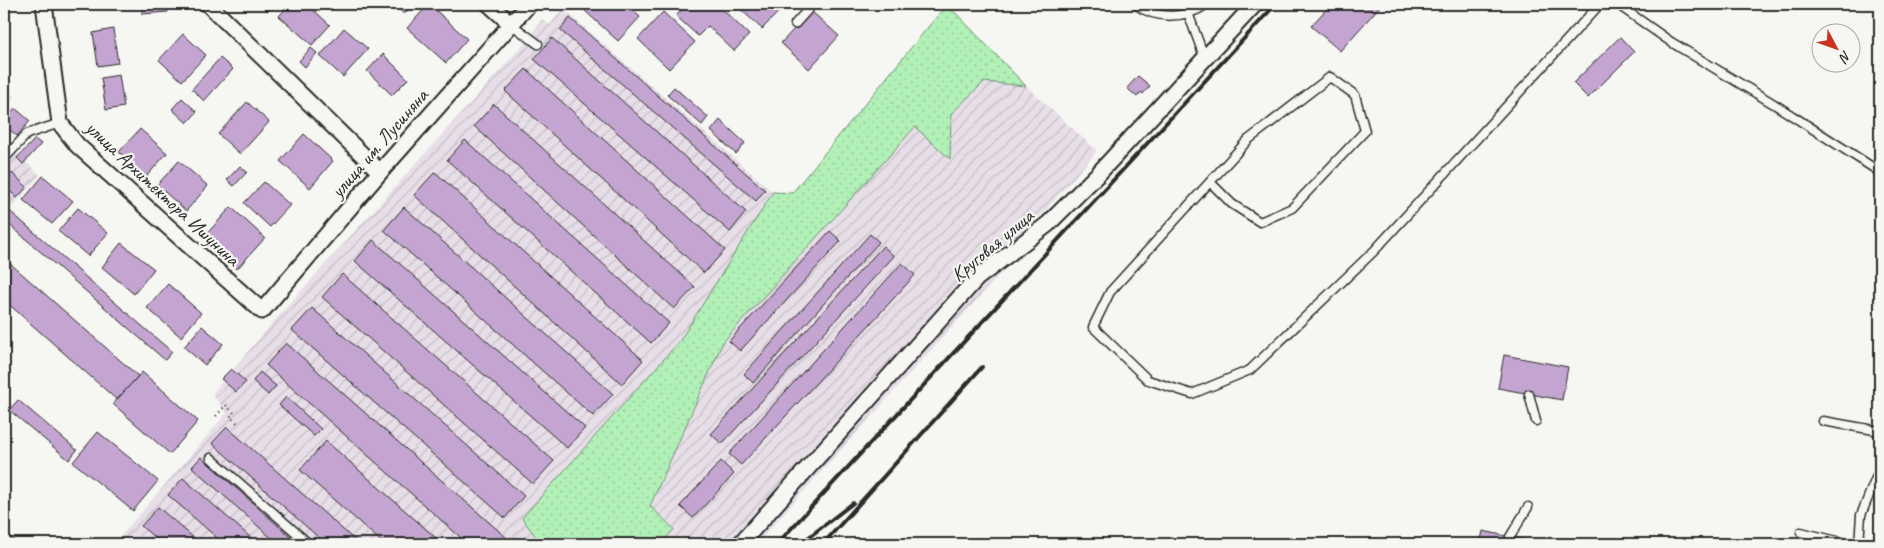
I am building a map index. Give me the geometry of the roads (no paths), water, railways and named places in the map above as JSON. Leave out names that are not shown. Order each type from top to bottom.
[{"type":"street","name":"улица Архитектора Ишунина","points":[[44,4],[60,123],[77,145],[262,312]]},
{"type":"street","points":[[208,4],[380,172]]},
{"type":"street","points":[[489,4],[511,24]]},
{"type":"street","name":"улица им. Лусиняна","points":[[262,312],[380,172],[529,4]]},
{"type":"street","name":"Круговая улица","points":[[740,544],[977,278],[1048,224],[1098,174],[1255,4]]},
{"type":"lane","points":[[795,24],[813,4]]},
{"type":"lane","points":[[1135,4],[1148,11],[1169,16],[1188,13],[1207,4]]},
{"type":"lane","points":[[1210,182],[1232,204],[1260,222],[1292,208],[1365,131],[1354,94],[1330,77],[1248,140],[1110,292],[1093,327],[1148,380],[1192,394],[1250,370],[1374,251],[1600,4]]},
{"type":"lane","points":[[1617,4],[1671,42],[1774,104],[1880,172]]},
{"type":"lane","points":[[1188,13],[1204,59]]},
{"type":"lane","points":[[511,24],[538,44]]},
{"type":"lane","points":[[4,159],[27,134],[60,123]]},
{"type":"lane","points":[[1529,394],[1536,421]]},
{"type":"lane","points":[[1823,421],[1880,431]]},
{"type":"lane","points":[[211,458],[309,544]]},
{"type":"lane","points":[[1859,544],[1861,515],[1880,468]]},
{"type":"lane","points":[[1510,536],[1528,507]]},
{"type":"lane","points":[[1801,532],[1849,544]]},
{"type":"railway","points":[[777,544],[1276,4]]},
{"type":"railway","points":[[823,544],[982,367]]},
{"type":"railway","points":[[800,544],[853,503]]}]
